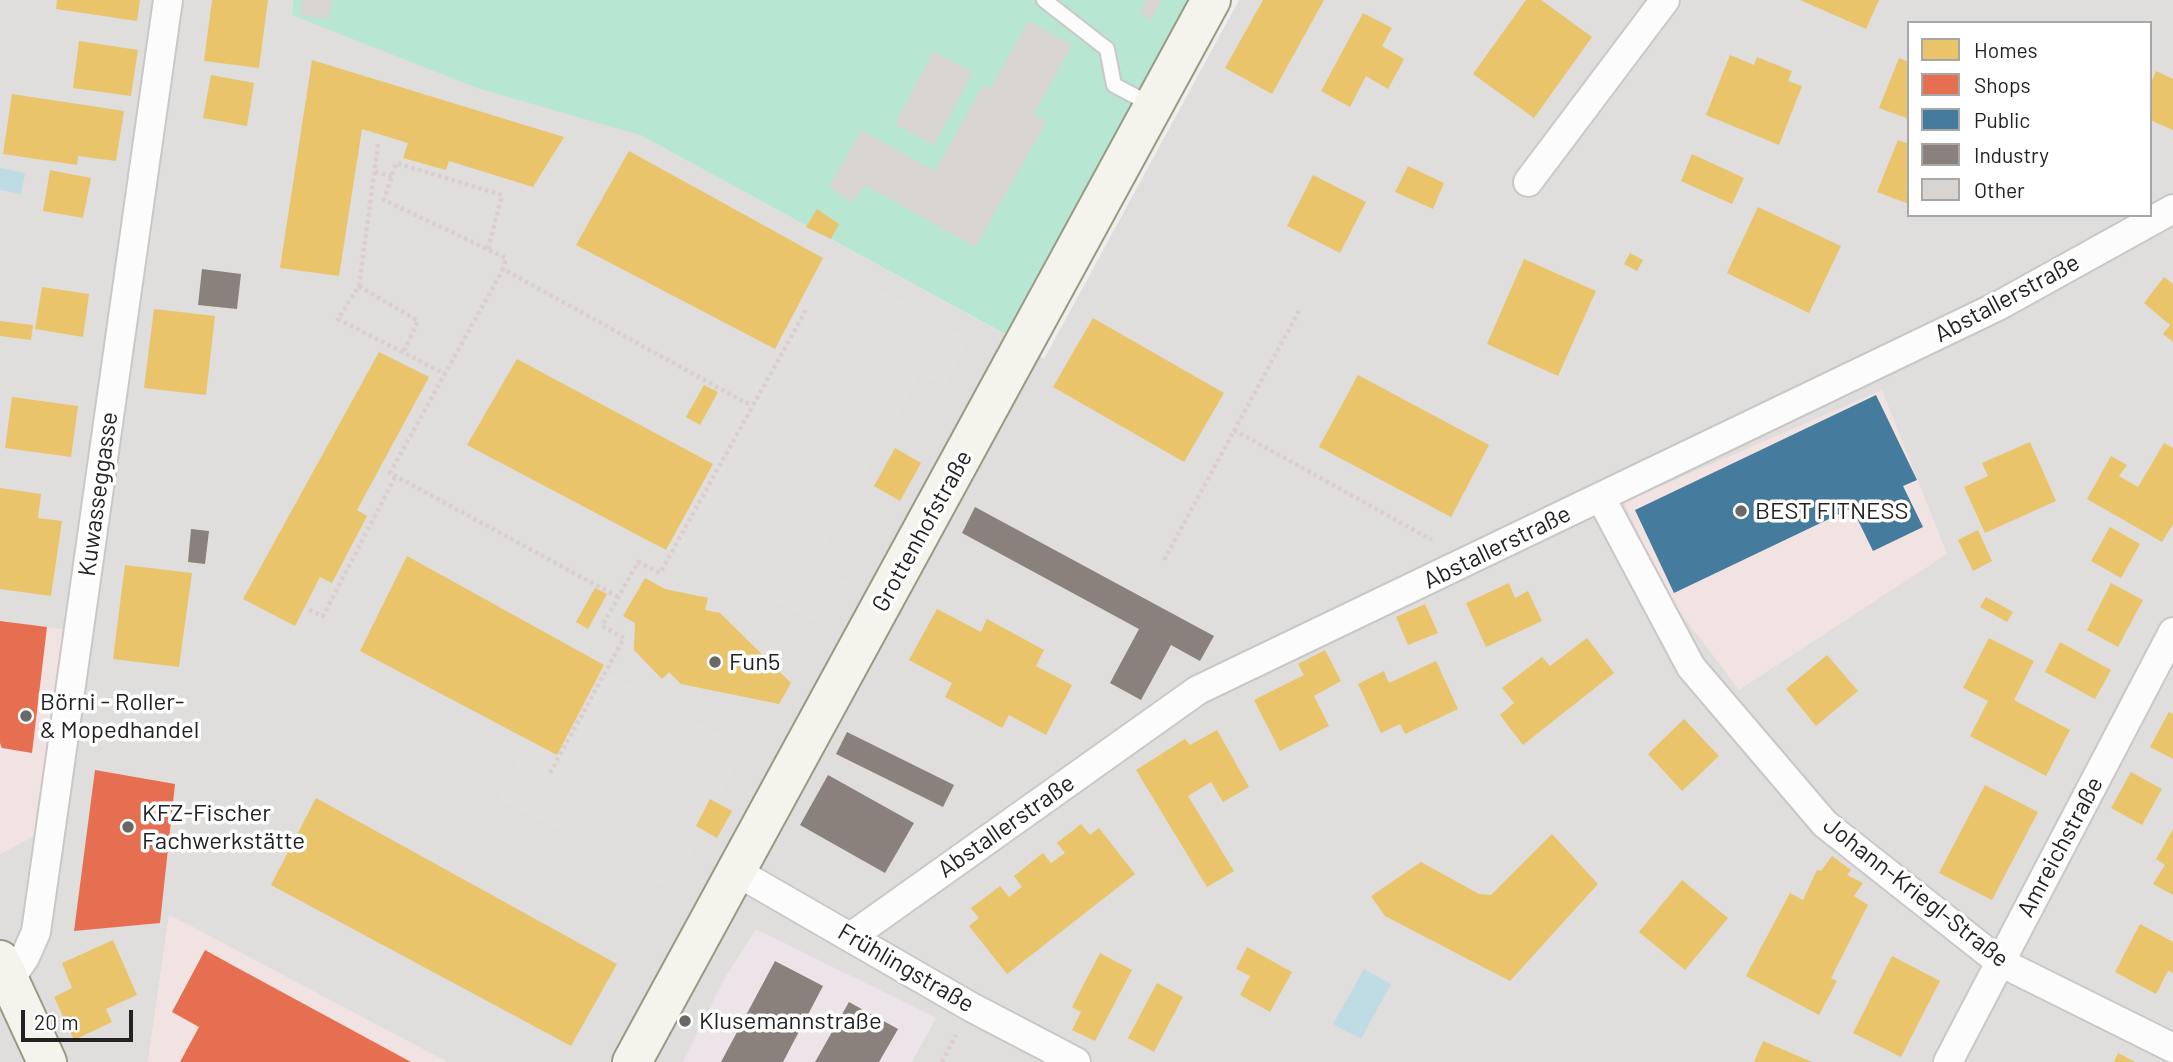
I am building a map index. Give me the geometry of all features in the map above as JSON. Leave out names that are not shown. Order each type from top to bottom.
[{"type":"main road","name":"Grottenhofstraße","points":[[632,1062],[1211,0]]},
{"type":"main road","points":[[5,970],[47,1062]]},
{"type":"street","name":"Kuwasseggasse","points":[[5,970],[25,957],[36,932],[168,0]]},
{"type":"street","points":[[1528,183],[1665,0]]},
{"type":"street","name":"Abstallerstraße","points":[[852,936],[1198,690],[1998,306],[2173,209]]},
{"type":"street","name":"Johann-Kriegl-Straße","points":[[1601,498],[1691,667],[1825,824],[2000,962],[2173,1048]]},
{"type":"street","name":"Amreichstraße","points":[[1948,1062],[2173,632]]},
{"type":"street","name":"Frühlingstraße","points":[[737,872],[971,1007],[1076,1062]]},
{"type":"lane","points":[[1044,0],[1107,49],[1114,85],[1153,106]]},
{"type":"path","points":[[378,144],[359,286],[338,319],[445,374]]},
{"type":"path","points":[[488,249],[502,195],[396,163],[384,200],[506,258],[503,269],[390,473],[618,597]]},
{"type":"path","points":[[375,172],[392,176]]},
{"type":"path","points":[[503,269],[746,402],[753,403]]},
{"type":"path","points":[[359,286],[418,321],[403,353]]},
{"type":"path","points":[[1164,560],[1300,309]]},
{"type":"path","points":[[550,773],[624,638],[602,626],[618,597],[638,562],[660,573],[806,310]]},
{"type":"path","points":[[1234,430],[1441,545],[1454,568]]},
{"type":"path","points":[[309,610],[323,616],[396,475]]},
{"type":"shaded area","points":[[0,0],[293,0],[292,15],[640,135],[999,331],[1044,359],[1239,0],[2173,0],[2173,1062],[447,1062],[169,916],[148,1062],[0,1062],[0,854],[35,835],[64,630],[0,621]]},
{"type":"shaded area","points":[[823,258],[969,339],[944,387],[920,375],[816,563],[851,583],[825,626],[674,549],[666,550]]},
{"type":"shaded area","points":[[1882,390],[1947,554],[1739,690],[1665,592],[1624,502]]},
{"type":"shaded area","name":"Börni - Roller- & Mopedhandel","points":[[0,621],[64,630],[35,835],[0,854]]},
{"type":"shaded area","points":[[604,665],[606,672],[746,749],[716,803],[710,800],[696,825],[705,831],[671,889],[497,798],[529,741],[557,755]]},
{"type":"shaded area","points":[[169,915],[191,926],[447,1062],[148,1062]]},
{"type":"shaded area","points":[[756,929],[936,1018],[912,1062],[683,1062],[723,981]]},
{"type":"green space","points":[[293,0],[1188,0],[1005,334],[640,135],[477,88],[292,15]]},
{"type":"water","points":[[0,168],[25,173],[21,194],[0,190]]},
{"type":"water","points":[[1364,969],[1391,984],[1361,1039],[1333,1024]]},
{"type":"building: Homes","points":[[57,0],[140,0],[137,21],[56,9]]},
{"type":"building: Homes","points":[[212,0],[268,0],[259,68],[204,61]]},
{"type":"building: Homes","points":[[1263,0],[1324,0],[1272,94],[1225,68]]},
{"type":"building: Homes","points":[[1526,0],[1541,0],[1592,37],[1534,118],[1473,74]]},
{"type":"building: Homes","points":[[1800,0],[1879,0],[1866,29]]},
{"type":"building: Homes","points":[[1363,13],[1392,28],[1382,46],[1404,59],[1388,89],[1366,76],[1350,107],[1321,91]]},
{"type":"building: Homes","points":[[79,41],[138,50],[131,96],[73,88]]},
{"type":"building: Homes","points":[[1730,55],[1754,65],[1757,57],[1792,71],[1788,81],[1802,86],[1779,145],[1706,115]]},
{"type":"building: Homes","points":[[1899,58],[1907,61],[1907,118],[1879,108]]},
{"type":"building: Homes","points":[[312,60],[564,137],[533,187],[449,161],[446,170],[403,158],[408,143],[362,129],[339,276],[280,268]]},
{"type":"building: Homes","points":[[2156,71],[2173,79],[2173,130],[2152,121],[2152,80]]},
{"type":"building: Homes","points":[[211,75],[254,83],[247,126],[203,118]]},
{"type":"building: Homes","points":[[12,94],[124,111],[116,161],[78,156],[77,165],[3,154]]},
{"type":"building: Homes","points":[[1898,140],[1907,143],[1907,203],[1877,192]]},
{"type":"building: Homes","points":[[629,151],[823,258],[775,349],[576,245]]},
{"type":"building: Homes","points":[[1692,154],[1744,178],[1732,204],[1681,181]]},
{"type":"building: Homes","points":[[1408,166],[1444,183],[1433,209],[1395,192]]},
{"type":"building: Homes","points":[[50,170],[91,178],[83,218],[43,211]]},
{"type":"building: Homes","points":[[1313,175],[1366,202],[1340,253],[1287,226]]},
{"type":"building: Homes","points":[[1758,207],[1841,246],[1809,313],[1727,273]]},
{"type":"building: Homes","points":[[817,209],[839,224],[831,239],[806,227]]},
{"type":"building: Homes","points":[[1630,253],[1643,260],[1637,271],[1624,264]]},
{"type":"building: Homes","points":[[1524,259],[1596,291],[1558,376],[1487,344]]},
{"type":"building: Homes","points":[[2164,277],[2173,284],[2173,342],[2163,334],[2170,325],[2144,303]]},
{"type":"building: Homes","points":[[42,287],[89,294],[83,337],[35,329]]},
{"type":"building: Homes","points":[[154,309],[215,316],[206,395],[144,388]]},
{"type":"building: Homes","points":[[1093,318],[1224,393],[1184,462],[1053,387]]},
{"type":"building: Homes","points":[[0,321],[33,325],[31,340],[0,336]]},
{"type":"building: Homes","points":[[379,352],[429,377],[357,510],[367,516],[332,583],[320,577],[295,626],[243,599]]},
{"type":"building: Homes","points":[[517,359],[713,464],[666,550],[467,445]]},
{"type":"building: Homes","points":[[1358,375],[1489,445],[1451,517],[1319,447]]},
{"type":"building: Homes","points":[[704,385],[718,392],[700,425],[686,417]]},
{"type":"building: Homes","points":[[12,397],[78,406],[71,457],[5,448]]},
{"type":"building: Homes","points":[[2030,442],[2056,501],[1985,533],[1964,487],[1988,476],[1982,463]]},
{"type":"building: Homes","points":[[2164,443],[2173,448],[2173,524],[2162,542],[2087,499],[2111,456],[2127,465],[2119,476],[2138,487]]},
{"type":"building: Homes","points":[[895,448],[921,463],[900,501],[874,486]]},
{"type":"building: Homes","points":[[0,488],[41,494],[38,518],[62,521],[51,596],[0,589]]},
{"type":"building: Homes","points":[[2110,527],[2140,544],[2121,578],[2091,561]]},
{"type":"building: Homes","points":[[1978,530],[1992,561],[1973,571],[1958,540]]},
{"type":"building: Homes","points":[[407,556],[604,665],[557,755],[360,651]]},
{"type":"building: Homes","points":[[125,565],[192,573],[179,667],[113,659]]},
{"type":"building: Homes","name":"Fun5","points":[[645,578],[665,589],[708,598],[705,610],[720,613],[791,683],[779,704],[681,684],[669,672],[662,679],[634,650],[635,623],[623,616]]},
{"type":"building: Homes","points":[[1509,583],[1515,598],[1528,591],[1542,621],[1486,647],[1466,603]]},
{"type":"building: Homes","points":[[2111,583],[2143,600],[2118,647],[2087,630]]},
{"type":"building: Homes","points":[[595,588],[607,594],[588,629],[576,622]]},
{"type":"building: Homes","points":[[1986,597],[2013,612],[2007,622],[1980,607]]},
{"type":"building: Homes","points":[[1425,604],[1438,633],[1408,645],[1396,617]]},
{"type":"building: Homes","points":[[937,609],[981,632],[987,619],[1044,650],[1036,666],[1072,685],[1046,735],[1009,715],[1002,728],[945,697],[952,683],[909,660]]},
{"type":"building: Homes","points":[[1587,638],[1614,673],[1523,745],[1500,715],[1514,703],[1502,688],[1542,657],[1550,666]]},
{"type":"building: Homes","points":[[1989,638],[2034,661],[2014,700],[2070,730],[2046,776],[1970,736],[1988,701],[1963,688]]},
{"type":"building: Homes","points":[[2060,642],[2111,670],[2095,699],[2045,672]]},
{"type":"building: Homes","points":[[1325,650],[1341,681],[1314,696],[1329,726],[1280,751],[1254,700],[1304,675],[1298,664]]},
{"type":"building: Homes","points":[[1827,655],[1858,691],[1816,726],[1786,689]]},
{"type":"building: Homes","points":[[1436,661],[1458,709],[1405,734],[1400,724],[1381,733],[1358,684],[1384,671],[1389,683]]},
{"type":"building: Homes","points":[[2169,712],[2173,714],[2173,759],[2150,747]]},
{"type":"building: Homes","points":[[1684,719],[1719,756],[1682,791],[1648,754]]},
{"type":"building: Homes","points":[[1217,730],[1249,787],[1223,802],[1211,782],[1188,796],[1234,871],[1207,887],[1136,770],[1185,739],[1190,745]]},
{"type":"building: Homes","points":[[2131,772],[2162,789],[2142,825],[2111,808]]},
{"type":"building: Homes","points":[[1985,785],[2038,812],[1992,900],[1939,873]]},
{"type":"building: Homes","points":[[316,798],[617,964],[571,1046],[271,885]]},
{"type":"building: Homes","points":[[710,799],[732,811],[717,838],[696,826]]},
{"type":"building: Homes","points":[[1081,824],[1090,835],[1099,828],[1135,874],[1007,974],[969,926],[979,918],[971,908],[1000,886],[1009,897],[1022,887],[1014,876],[1043,853],[1051,863],[1065,853],[1057,843]]},
{"type":"building: Homes","points":[[2173,829],[2173,895],[2153,884],[2165,865],[2156,859]]},
{"type":"building: Homes","points":[[1552,834],[1598,884],[1510,981],[1385,916],[1371,896],[1421,862],[1479,894],[1491,895]]},
{"type":"building: Homes","points":[[1832,856],[1851,870],[1847,875],[1863,883],[1854,896],[1868,905],[1831,978],[1837,981],[1819,1015],[1746,976],[1790,893],[1803,900],[1817,870],[1821,871]]},
{"type":"building: Homes","points":[[1682,880],[1728,918],[1685,970],[1639,932]]},
{"type":"building: Homes","points":[[2140,924],[2173,942],[2173,973],[2168,971],[2156,994],[2115,972]]},
{"type":"building: Homes","points":[[113,940],[137,995],[106,1009],[112,1022],[74,1040],[54,997],[72,988],[62,963]]},
{"type":"building: Homes","points":[[1247,947],[1292,972],[1270,1012],[1240,995],[1250,976],[1236,969]]},
{"type":"building: Homes","points":[[1100,953],[1132,970],[1095,1041],[1072,1030],[1081,1012],[1072,1007]]},
{"type":"building: Homes","points":[[1892,956],[1940,981],[1901,1057],[1853,1033]]},
{"type":"building: Homes","points":[[1157,983],[1183,997],[1154,1052],[1128,1038]]},
{"type":"building: Homes","points":[[1763,1041],[1812,1062],[1754,1062]]},
{"type":"building: Homes","points":[[2118,1053],[2135,1062],[2114,1062]]},
{"type":"building: Shops","points":[[0,621],[47,627],[32,753],[2,748],[0,743]]},
{"type":"building: Shops","name":"KFZ-Fischer Fachwerkstätte","points":[[95,770],[175,784],[160,923],[74,931]]},
{"type":"building: Shops","points":[[205,950],[411,1062],[180,1062],[199,1027],[172,1012]]},
{"type":"building: Public","points":[[1876,395],[1917,480],[1903,486],[1923,527],[1873,551],[1852,508],[1674,593],[1635,510]]},
{"type":"building: Industry","points":[[202,269],[241,274],[237,309],[198,305]]},
{"type":"building: Industry","points":[[975,507],[1214,636],[1200,661],[1171,645],[1141,700],[1110,683],[1139,629],[962,533]]},
{"type":"building: Industry","points":[[191,529],[209,531],[205,564],[188,562]]},
{"type":"building: Industry","points":[[847,732],[954,785],[943,807],[836,754]]},
{"type":"building: Industry","points":[[828,775],[914,823],[885,873],[800,825]]},
{"type":"building: Industry","points":[[775,961],[823,986],[783,1062],[721,1062]]},
{"type":"building: Industry","points":[[849,1002],[898,1029],[879,1062],[815,1062]]},
{"type":"building: Other","points":[[302,0],[332,0],[329,19],[300,15]]},
{"type":"building: Other","points":[[1146,0],[1162,0],[1151,20],[1139,13]]},
{"type":"building: Other","points":[[1028,21],[1072,45],[1034,114],[1047,121],[975,247],[865,185],[852,203],[829,187],[861,130],[935,171],[983,85],[990,89]]},
{"type":"building: Other","points":[[933,51],[973,72],[934,145],[895,124]]},
{"type":"place","name":"BEST FITNESS","points":[[1741,511]]},
{"type":"place","name":"Fun5","points":[[715,662]]},
{"type":"place","name":"Börni - Roller- & Mopedhandel","points":[[26,716]]},
{"type":"place","name":"KFZ-Fischer Fachwerkstätte","points":[[128,827]]},
{"type":"place","name":"Klusemannstraße","points":[[685,1021]]}]
